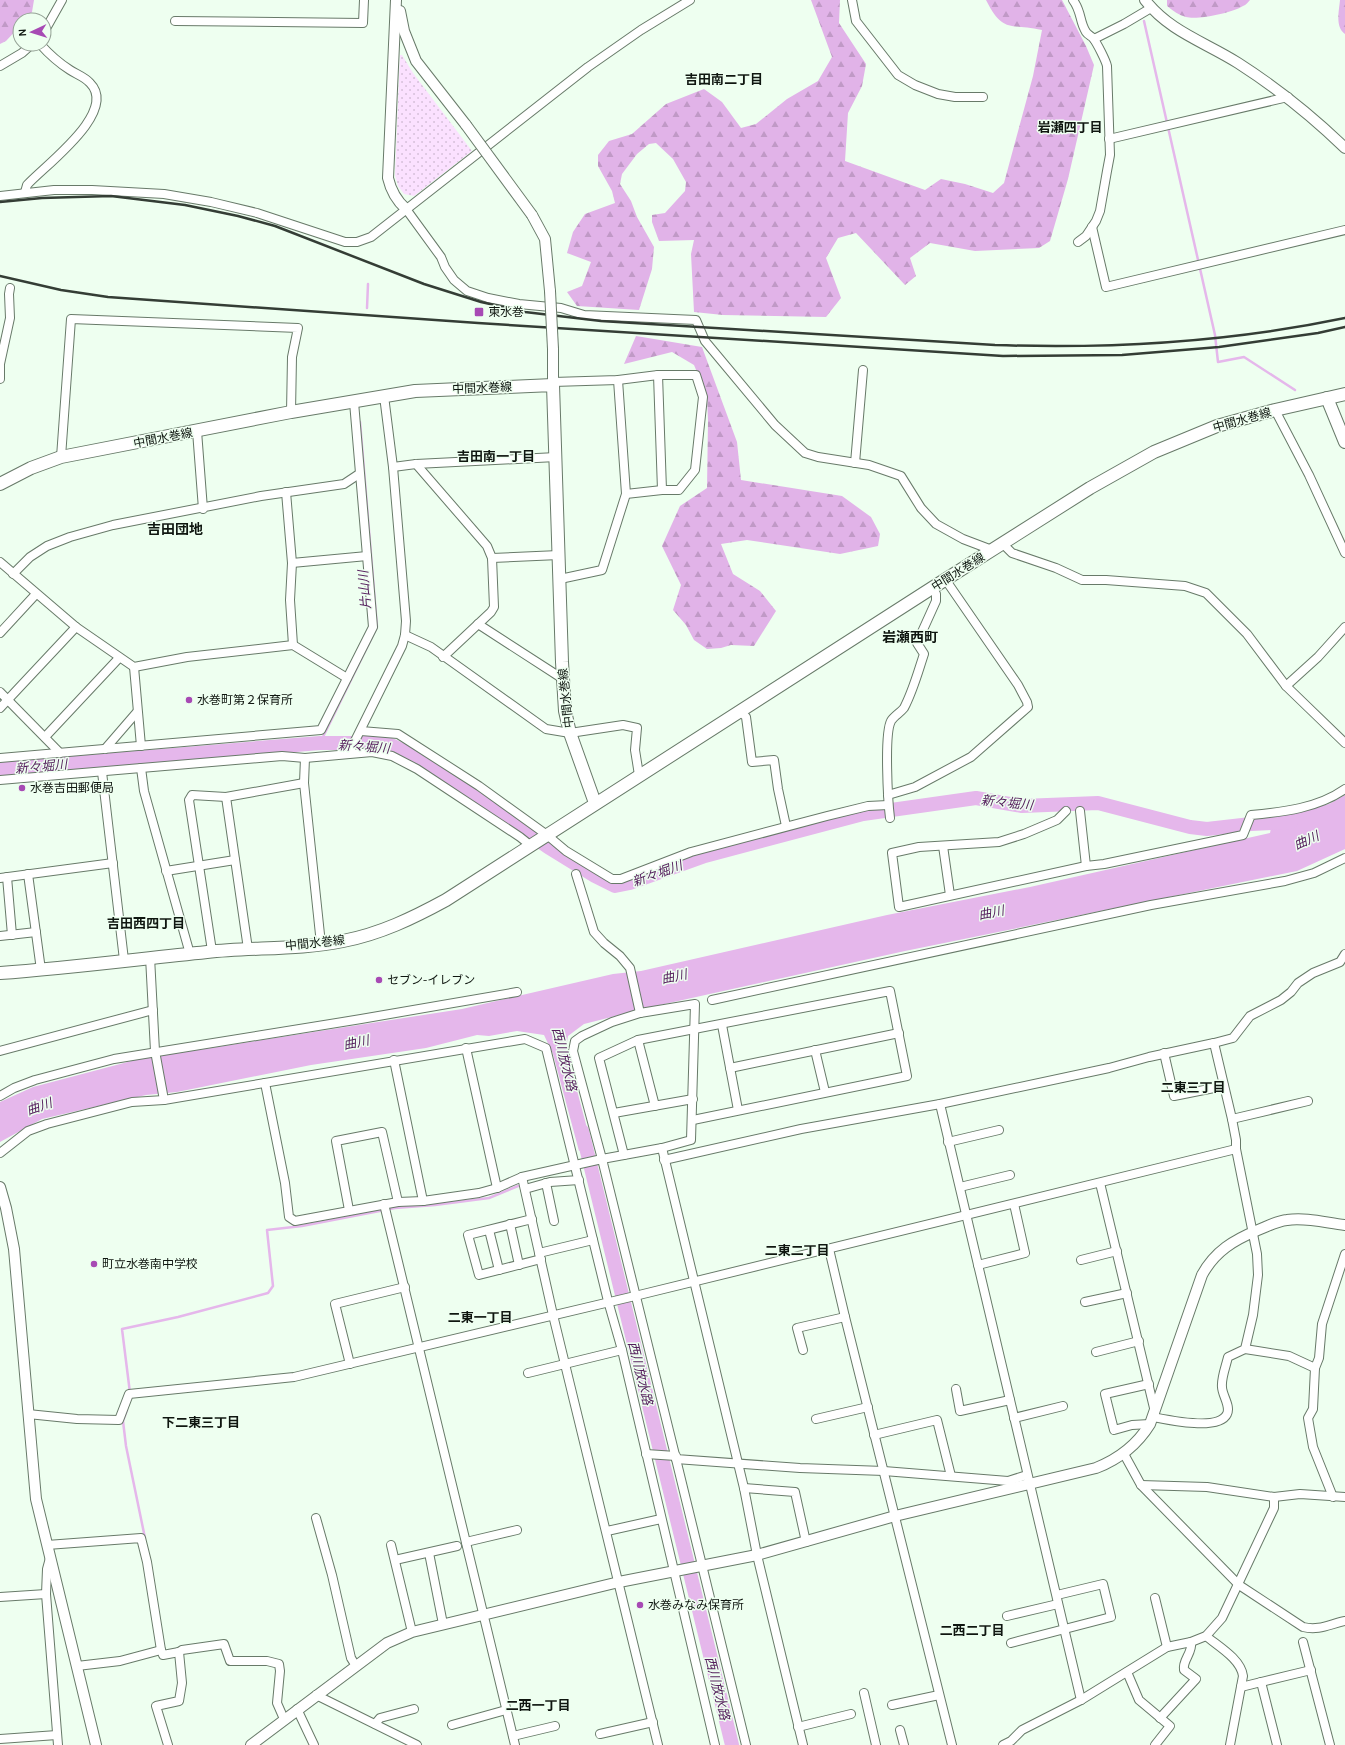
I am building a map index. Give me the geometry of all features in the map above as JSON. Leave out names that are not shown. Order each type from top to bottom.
[{"type":"main road","name":"中間水巻線","points":[[1,482],[31,468],[61,457],[291,412],[415,391],[553,384],[565,711],[570,733],[595,804]]},
{"type":"main road","name":"中間水巻線","points":[[0,973],[212,952],[321,944],[343,941],[375,933],[410,920],[446,900],[945,579],[1090,488],[1154,452],[1217,426],[1275,410],[1345,394]]},
{"type":"main road","points":[[1327,398],[1345,442]]},
{"type":"street","points":[[52,18],[62,0]]},
{"type":"street","points":[[175,21],[362,23],[364,0]]},
{"type":"street","points":[[397,0],[404,32],[416,61],[466,125],[532,215],[545,239],[550,291],[553,384],[618,380],[658,375],[696,375],[703,397],[695,470],[679,490],[662,490],[626,494]]},
{"type":"street","points":[[397,0],[388,178],[390,187],[398,202],[406,209],[441,257],[445,267],[454,280],[467,291],[488,298],[519,304],[561,308],[584,315],[696,320],[705,341],[775,425],[806,453],[869,465],[902,476],[921,508],[936,524],[963,539],[992,550]]},
{"type":"street","points":[[0,196],[25,192],[92,190],[164,194],[211,202],[257,213],[331,238],[345,242],[357,242],[371,237],[588,67],[641,30],[690,0]]},
{"type":"street","points":[[852,0],[856,21],[898,75],[915,85],[938,94],[954,97],[983,97]]},
{"type":"street","points":[[1073,0],[1078,8],[1082,24],[1087,33],[1094,39],[1106,60],[1110,155],[1100,211],[1086,236],[1078,242]]},
{"type":"street","points":[[1094,39],[1124,24],[1148,4],[1158,16],[1179,31],[1230,58],[1288,97],[1318,122],[1345,148]]},
{"type":"street","points":[[0,66],[23,52]]},
{"type":"street","points":[[25,192],[27,185],[80,133],[89,122],[96,106],[95,89],[90,82],[68,69],[49,52]]},
{"type":"street","points":[[1109,139],[1288,97]]},
{"type":"street","points":[[1092,227],[1106,287],[1345,230]]},
{"type":"street","points":[[0,379],[0,365],[10,318],[10,288]]},
{"type":"street","points":[[61,457],[71,319],[298,328],[292,357],[291,412]]},
{"type":"street","points":[[855,463],[863,370]]},
{"type":"street","points":[[658,375],[662,490]]},
{"type":"street","points":[[560,579],[602,570],[626,494],[618,380]]},
{"type":"street","points":[[349,754],[402,646],[405,635],[393,467],[384,396]]},
{"type":"street","points":[[0,758],[321,730],[373,627],[354,402]]},
{"type":"street","points":[[1275,410],[1309,475],[1345,554]]},
{"type":"street","points":[[197,431],[203,508]]},
{"type":"street","points":[[393,467],[416,464],[556,457]]},
{"type":"street","points":[[416,464],[487,546],[492,558],[494,607],[491,612],[442,657]]},
{"type":"street","points":[[13,574],[30,557],[47,546],[70,537],[113,525],[286,492],[344,484],[359,474]]},
{"type":"street","points":[[286,492],[292,563],[290,600],[293,645]]},
{"type":"street","points":[[1003,544],[1012,553],[1056,568],[1082,580],[1106,580],[1185,586],[1206,593],[1247,634],[1286,686],[1345,743]]},
{"type":"street","points":[[292,563],[367,556]]},
{"type":"street","points":[[492,558],[559,556]]},
{"type":"street","points":[[0,562],[76,627],[134,667],[187,657],[293,645],[347,678]]},
{"type":"street","points":[[888,795],[915,787],[971,757],[1028,707],[1018,685],[945,579]]},
{"type":"street","points":[[890,818],[888,805],[887,755],[890,724],[904,707],[915,683],[924,654],[917,643],[936,601],[936,594],[932,588]]},
{"type":"street","points":[[0,633],[36,594]]},
{"type":"street","points":[[478,624],[563,679]]},
{"type":"street","points":[[0,708],[76,627]]},
{"type":"street","points":[[1286,686],[1318,657],[1345,627]]},
{"type":"street","points":[[405,635],[431,647],[442,657],[546,729],[570,733],[623,725],[637,728],[636,750],[639,775]]},
{"type":"street","points":[[45,737],[119,658]]},
{"type":"street","points":[[134,667],[141,746]]},
{"type":"street","points":[[0,692],[60,753]]},
{"type":"street","points":[[740,711],[746,717],[752,762],[774,760],[786,826]]},
{"type":"street","points":[[105,750],[137,712]]},
{"type":"street","points":[[361,731],[398,734],[479,786],[547,835],[566,851],[612,879],[621,879],[691,852],[786,826],[868,806],[888,805]]},
{"type":"street","points":[[0,780],[282,756],[304,758],[372,752],[392,756],[417,769],[530,845]]},
{"type":"street","points":[[304,758],[304,783],[321,944]]},
{"type":"street","points":[[142,768],[144,791],[190,954]]},
{"type":"street","points":[[102,772],[124,960]]},
{"type":"street","points":[[212,952],[189,800],[192,795],[226,797],[304,783]]},
{"type":"street","points":[[1066,811],[1057,820],[999,842],[919,847],[892,853],[899,907],[1086,866],[1104,864],[1243,835],[1251,815],[1281,812],[1313,805],[1334,797],[1345,789]]},
{"type":"street","points":[[226,797],[248,949]]},
{"type":"street","points":[[1080,811],[1086,866]]},
{"type":"street","points":[[943,846],[950,896]]},
{"type":"street","points":[[712,1000],[1151,905],[1285,881],[1314,873],[1345,858]]},
{"type":"street","points":[[166,871],[235,860]]},
{"type":"street","points":[[12,935],[4,877],[113,863]]},
{"type":"street","points":[[28,874],[41,970]]},
{"type":"street","points":[[576,874],[594,932],[604,943],[620,956],[630,968],[640,1014]]},
{"type":"street","points":[[0,936],[36,932]]},
{"type":"street","points":[[664,1160],[801,1130],[940,1104],[1109,1068],[1164,1053],[1233,1038],[1250,1016],[1281,1000],[1291,992],[1298,982],[1314,973],[1340,962],[1345,954]]},
{"type":"street","points":[[150,958],[156,1053],[164,1097]]},
{"type":"street","points":[[624,1155],[599,1058],[638,1040],[722,1025],[890,991],[907,1076],[693,1120]]},
{"type":"street","points":[[0,1096],[14,1088],[35,1080],[114,1058],[156,1053],[517,992]]},
{"type":"street","points":[[265,1083],[285,1183],[289,1217],[295,1221],[384,1204],[423,1201],[479,1193],[497,1188],[522,1176],[600,1159],[662,1148],[691,1140],[693,1120],[695,1004],[640,1014],[612,1022],[582,1036],[576,1041],[573,1051],[600,1159],[634,1296],[676,1457],[701,1566],[746,1745]]},
{"type":"street","points":[[0,1051],[153,1010]]},
{"type":"street","points":[[722,1025],[738,1110]]},
{"type":"street","points":[[730,1068],[899,1033]]},
{"type":"street","points":[[0,1152],[28,1131],[47,1124],[132,1102],[265,1083],[525,1039],[546,1048],[579,1164],[579,1180],[593,1240],[611,1301],[661,1519],[676,1571],[715,1745]]},
{"type":"street","points":[[638,1040],[655,1106]]},
{"type":"street","points":[[1214,1043],[1232,1119],[1236,1140],[1236,1150],[1257,1254],[1258,1275],[1253,1315],[1245,1349]]},
{"type":"street","points":[[466,1048],[497,1188]]},
{"type":"street","points":[[815,1050],[825,1092]]},
{"type":"street","points":[[1164,1053],[1174,1096],[1224,1086]]},
{"type":"street","points":[[394,1060],[423,1201]]},
{"type":"street","points":[[614,1113],[693,1098]]},
{"type":"street","points":[[1232,1119],[1308,1101]]},
{"type":"street","points":[[940,1104],[1081,1700]]},
{"type":"street","points":[[948,1142],[999,1130]]},
{"type":"street","points":[[350,1210],[336,1141],[382,1132],[398,1202]]},
{"type":"street","points":[[662,1148],[744,1488],[757,1555],[802,1745]]},
{"type":"street","points":[[28,1414],[78,1419],[119,1420],[129,1394],[294,1377],[694,1282],[1236,1150]]},
{"type":"street","points":[[960,1188],[1010,1175]]},
{"type":"street","points":[[522,1176],[553,1315],[607,1531],[658,1745]]},
{"type":"street","points":[[525,1189],[546,1183],[579,1180]]},
{"type":"street","points":[[546,1183],[554,1221]]},
{"type":"street","points":[[1100,1183],[1149,1384],[1153,1418]]},
{"type":"street","points":[[0,1187],[14,1248],[36,1499],[96,1745]]},
{"type":"street","points":[[384,1204],[515,1745]]},
{"type":"street","points":[[978,1265],[1025,1253],[1014,1204]]},
{"type":"street","points":[[532,1219],[468,1235],[479,1275],[519,1265],[540,1256],[593,1240]]},
{"type":"street","points":[[646,1454],[800,1468],[884,1471],[1008,1480],[1028,1479],[1096,1468],[1110,1463],[1124,1454],[1142,1436],[1153,1418],[1202,1275],[1208,1264],[1217,1253],[1232,1242],[1277,1222],[1288,1220],[1312,1220],[1345,1225]]},
{"type":"street","points":[[510,1224],[519,1265]]},
{"type":"street","points":[[489,1230],[499,1270]]},
{"type":"street","points":[[829,1249],[952,1745]]},
{"type":"street","points":[[1080,1260],[1117,1251]]},
{"type":"street","points":[[1333,1497],[1313,1447],[1308,1418],[1314,1409],[1315,1368],[1319,1358],[1322,1324],[1345,1254]]},
{"type":"street","points":[[350,1364],[335,1304],[404,1287]]},
{"type":"street","points":[[1085,1302],[1127,1293]]},
{"type":"street","points":[[803,1350],[797,1328],[845,1317]]},
{"type":"street","points":[[1096,1352],[1139,1341]]},
{"type":"street","points":[[1149,1384],[1105,1394],[1114,1430],[1153,1418],[1198,1424],[1213,1422],[1226,1416],[1228,1413],[1222,1386],[1228,1357],[1245,1349],[1289,1356],[1315,1368]]},
{"type":"street","points":[[528,1373],[622,1350]]},
{"type":"street","points":[[956,1389],[960,1411],[1010,1400]]},
{"type":"street","points":[[1014,1418],[1063,1406]]},
{"type":"street","points":[[816,1419],[868,1407]]},
{"type":"street","points":[[874,1435],[937,1420],[951,1476]]},
{"type":"street","points":[[1124,1454],[1140,1484],[1239,1585],[1303,1628],[1322,1628],[1345,1621]]},
{"type":"street","points":[[250,1745],[388,1643],[412,1632],[619,1582],[757,1555],[1028,1479]]},
{"type":"street","points":[[1140,1484],[1207,1487],[1274,1497],[1300,1494],[1345,1497]]},
{"type":"street","points":[[744,1488],[795,1492],[806,1542]]},
{"type":"street","points":[[1003,1745],[1011,1741],[1022,1730],[1081,1700],[1167,1647],[1191,1642],[1206,1636],[1222,1618],[1239,1585],[1274,1508],[1274,1497]]},
{"type":"street","points":[[316,1518],[351,1658],[356,1666]]},
{"type":"street","points":[[607,1531],[661,1519]]},
{"type":"street","points":[[466,1542],[517,1530]]},
{"type":"street","points":[[46,1545],[141,1538],[147,1562],[163,1656],[182,1650],[224,1644],[230,1661],[267,1661],[279,1664],[280,1671],[276,1703],[284,1720]]},
{"type":"street","points":[[391,1545],[412,1632]]},
{"type":"street","points":[[395,1560],[457,1546]]},
{"type":"street","points":[[429,1553],[443,1624]]},
{"type":"street","points":[[50,1558],[47,1570],[46,1594],[58,1745]]},
{"type":"street","points":[[1011,1643],[1111,1617],[1103,1584],[1057,1595]]},
{"type":"street","points":[[0,1597],[46,1594]]},
{"type":"street","points":[[1155,1598],[1167,1647]]},
{"type":"street","points":[[1006,1616],[1058,1604]]},
{"type":"street","points":[[1206,1636],[1237,1663],[1242,1670],[1241,1687],[1230,1745]]},
{"type":"street","points":[[1160,1718],[1196,1679],[1184,1670],[1183,1666],[1192,1647],[1191,1642]]},
{"type":"street","points":[[1303,1642],[1330,1745]]},
{"type":"street","points":[[77,1666],[120,1661],[161,1650]]},
{"type":"street","points":[[168,1745],[156,1706],[179,1701],[182,1683],[179,1652]]},
{"type":"street","points":[[1241,1687],[1311,1670]]},
{"type":"street","points":[[1126,1672],[1139,1700],[1170,1726],[1155,1745]]},
{"type":"street","points":[[1261,1682],[1277,1745]]},
{"type":"street","points":[[864,1693],[876,1745]]},
{"type":"street","points":[[316,1695],[418,1745]]},
{"type":"street","points":[[892,1705],[939,1695]]},
{"type":"street","points":[[375,1724],[380,1718],[414,1709]]},
{"type":"street","points":[[297,1710],[314,1745]]},
{"type":"street","points":[[452,1725],[506,1710]]},
{"type":"street","points":[[798,1727],[851,1714]]},
{"type":"street","points":[[600,1734],[653,1722]]},
{"type":"street","points":[[513,1736],[555,1726]]},
{"type":"street","points":[[900,1730],[904,1745]]},
{"type":"street","points":[[0,1739],[57,1735]]},
{"type":"shaded area","points":[[400,55],[402,55],[413,73],[472,151],[414,196],[404,194],[398,186],[395,175]]},
{"type":"green space","points":[[0,0],[34,0],[32,12],[12,12],[12,35],[6,41],[0,44]]},
{"type":"green space","points":[[811,0],[840,0],[839,23],[866,64],[862,86],[848,113],[845,161],[925,190],[941,179],[965,184],[993,193],[1004,183],[1033,76],[1042,30],[1003,23],[997,18],[986,0],[1062,0],[1086,46],[1094,65],[1068,179],[1050,241],[1039,248],[975,251],[930,243],[910,258],[916,276],[905,285],[856,233],[838,238],[826,258],[841,298],[826,317],[723,315],[694,312],[691,254],[694,240],[659,241],[652,222],[652,215],[665,213],[685,191],[686,182],[673,159],[656,143],[649,144],[637,154],[622,174],[620,184],[631,201],[637,217],[654,247],[652,269],[639,310],[577,306],[567,292],[582,286],[591,262],[567,253],[573,232],[585,214],[615,203],[612,191],[598,166],[598,155],[609,141],[632,134],[666,104],[704,89],[722,102],[741,128],[756,124],[787,99],[818,81],[832,57]]},
{"type":"green space","points":[[1167,0],[1250,0],[1238,9],[1206,17],[1191,18],[1172,10],[1167,6]]},
{"type":"green space","points":[[1340,0],[1345,0],[1345,34],[1339,23]]},
{"type":"green space","points":[[636,336],[702,347],[737,442],[741,480],[842,496],[871,517],[880,534],[878,546],[840,554],[747,540],[721,544],[733,574],[760,591],[776,611],[754,646],[731,645],[721,648],[707,649],[694,640],[686,625],[673,610],[681,585],[662,546],[680,506],[707,488],[707,396],[694,365],[672,352],[624,364]]},
{"type":"water","name":"曲川","points":[[1345,795],[1345,849],[1297,871],[905,951],[651,1007],[584,1024],[568,1036],[566,1049],[592,1147],[579,1151],[553,1054],[544,1035],[517,1031],[489,1036],[477,1035],[426,1048],[311,1065],[177,1092],[146,1095],[42,1119],[0,1142],[0,1102],[33,1087],[139,1059],[462,1009],[613,974],[641,971],[887,915],[1030,887],[1270,833],[1273,818],[1329,804]]},
{"type":"waterway","points":[[1144,21],[1215,335],[1218,362],[1244,357],[1295,390]]},
{"type":"waterway","name":"片山川","points":[[367,308],[368,284]]},
{"type":"waterway","name":"片山川","points":[[320,743],[377,627],[360,422]]},
{"type":"waterway","name":"新々堀川","points":[[0,769],[320,743],[376,743],[391,745],[421,759],[548,847],[595,876],[615,886],[630,883],[705,856],[863,814],[976,798],[1022,806],[1098,803],[1190,827],[1207,829],[1251,824],[1291,822]]},
{"type":"waterway","name":"西川放水路","points":[[582,1131],[732,1745]]},
{"type":"waterway","points":[[130,1393],[122,1329],[178,1317],[268,1293],[273,1286],[267,1230],[302,1226],[395,1208],[435,1205],[489,1198],[518,1186]]},
{"type":"waterway","points":[[127,1410],[123,1421],[126,1446],[145,1538]]},
{"type":"railway","points":[[0,202],[42,198],[111,196],[185,205],[238,216],[275,226],[424,284],[481,302],[525,312],[601,321],[995,345],[1083,346],[1127,345],[1215,338],[1258,333],[1345,318]]},
{"type":"railway","points":[[0,276],[61,290],[108,297],[478,323],[1003,356],[1122,355],[1219,347],[1318,333],[1345,327]]},
{"type":"place","name":"東水巻","points":[[479,312]]},
{"type":"place","name":"水巻町第２保育所","points":[[189,700]]},
{"type":"place","name":"水巻吉田郵便局","points":[[22,788]]},
{"type":"place","name":"セブン-イレブン","points":[[379,980]]},
{"type":"place","name":"町立水巻南中学校","points":[[94,1264]]},
{"type":"place","name":"水巻みなみ保育所","points":[[640,1605]]},
{"type":"district","name":"吉田南二丁目","points":[[724,79]]},
{"type":"district","name":"岩瀬四丁目","points":[[1070,127]]},
{"type":"district","name":"吉田南一丁目","points":[[496,456]]},
{"type":"district","name":"吉田団地","points":[[175,529]]},
{"type":"district","name":"岩瀬西町","points":[[910,637]]},
{"type":"district","name":"吉田西四丁目","points":[[146,923]]},
{"type":"district","name":"二東三丁目","points":[[1193,1087]]},
{"type":"district","name":"二東二丁目","points":[[797,1250]]},
{"type":"district","name":"二東一丁目","points":[[480,1317]]},
{"type":"district","name":"下二東三丁目","points":[[201,1422]]},
{"type":"district","name":"二西二丁目","points":[[972,1630]]},
{"type":"district","name":"二西一丁目","points":[[538,1705]]}]
